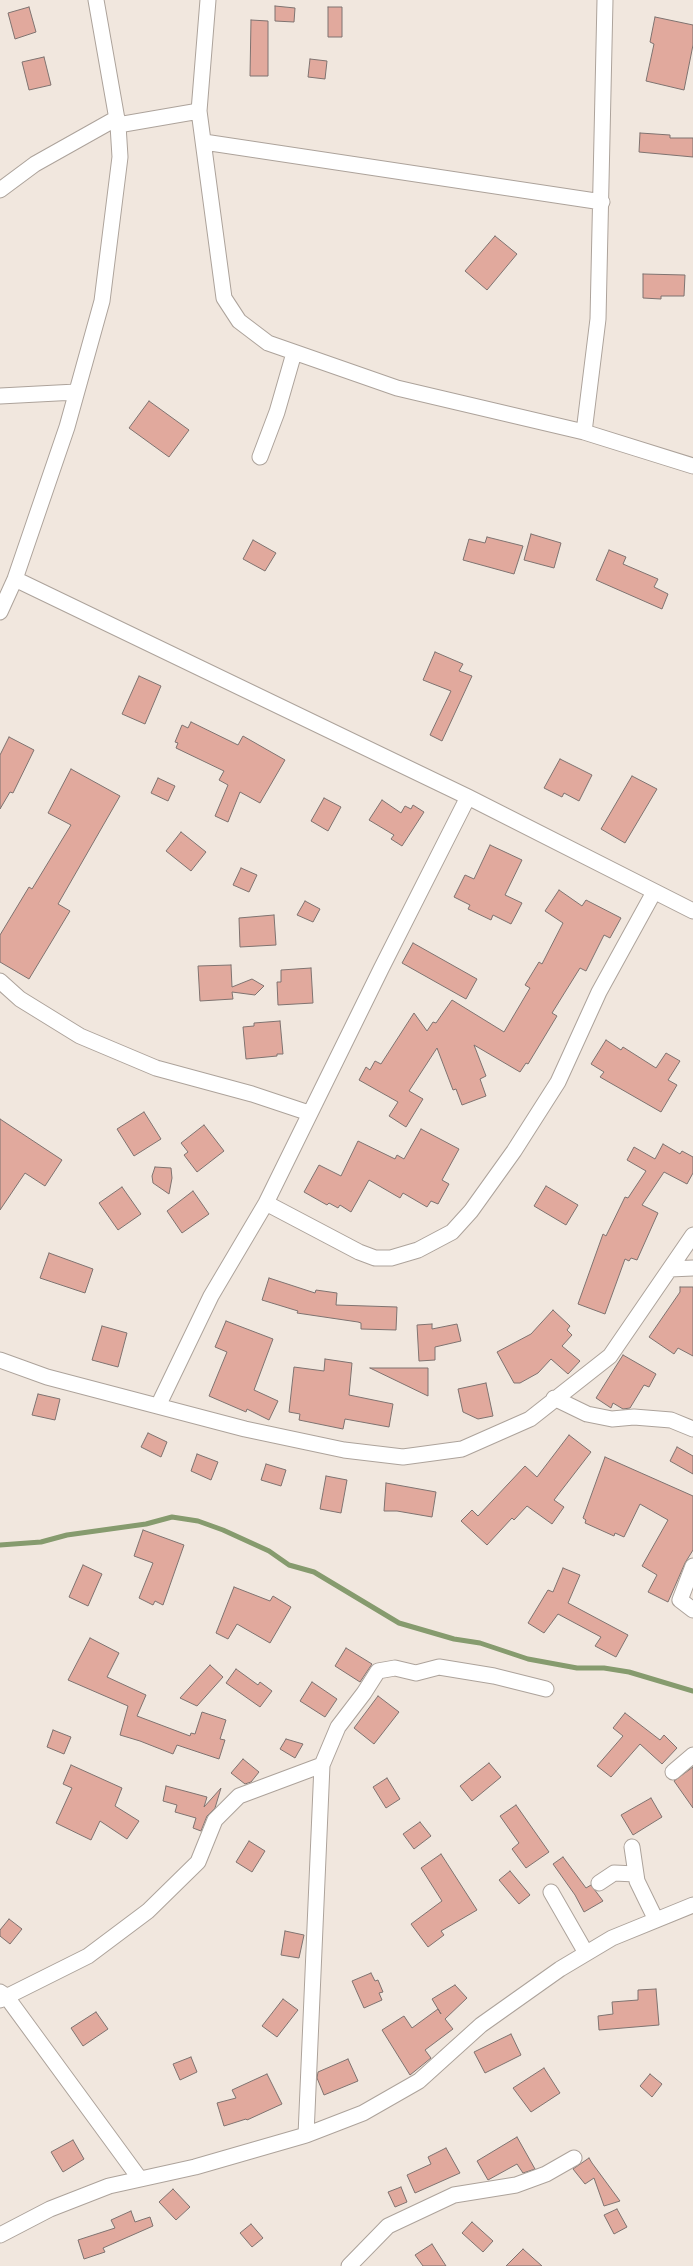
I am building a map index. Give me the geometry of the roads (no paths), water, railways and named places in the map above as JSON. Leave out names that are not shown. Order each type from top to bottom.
[{"type":"street","points":[[0,612],[15,579],[67,427],[102,300],[120,157],[118,121],[96,0]]},
{"type":"street","points":[[208,0],[199,111],[224,298],[239,321],[268,344],[397,388],[584,432],[693,466]]},
{"type":"street","points":[[584,432],[598,319],[602,202],[605,0]]},
{"type":"street","points":[[0,190],[35,164],[118,121],[199,111]]},
{"type":"street","points":[[204,142],[602,202]]},
{"type":"street","points":[[260,457],[277,412],[294,353]]},
{"type":"street","points":[[0,396],[76,392]]},
{"type":"street","points":[[15,579],[468,797],[693,911]]},
{"type":"street","points":[[158,1406],[211,1296],[266,1203],[309,1113],[468,797]]},
{"type":"street","points":[[266,1203],[359,1252],[375,1258],[391,1258],[418,1250],[452,1232],[471,1212],[514,1151],[558,1082],[599,992],[654,892]]},
{"type":"street","points":[[0,981],[20,999],[80,1036],[156,1068],[252,1094],[309,1113]]},
{"type":"street","points":[[0,1360],[47,1377],[252,1431],[344,1450],[403,1457],[462,1449],[530,1419],[554,1398],[610,1356],[693,1235]]},
{"type":"street","points":[[670,1269],[693,1268]]},
{"type":"street","points":[[554,1398],[587,1414],[612,1419],[634,1417],[671,1420],[693,1429]]},
{"type":"street","points":[[693,1566],[680,1600],[693,1610]]},
{"type":"street","points":[[306,2135],[322,1765],[338,1727],[364,1693],[378,1670],[395,1668],[416,1673],[439,1667],[546,1689]]},
{"type":"street","points":[[673,1772],[693,1755]]},
{"type":"street","points":[[140,2179],[2,1996],[88,1956],[148,1912],[198,1862],[215,1820],[239,1796],[322,1765]]},
{"type":"street","points":[[632,1847],[637,1881],[656,1920]]},
{"type":"street","points":[[599,1883],[614,1873],[636,1874]]},
{"type":"street","points":[[551,1892],[586,1954]]},
{"type":"street","points":[[0,2235],[70,2201],[109,2186],[195,2167],[306,2135],[363,2113],[419,2081],[481,2025],[560,1969],[612,1938],[693,1905]]},
{"type":"street","points":[[349,2266],[388,2226],[454,2195],[516,2185],[546,2174],[574,2158]]},
{"type":"waterway","points":[[0,1545],[41,1542],[67,1535],[146,1524],[172,1517],[198,1521],[223,1530],[269,1551],[289,1565],[314,1572],[399,1623],[454,1639],[480,1643],[528,1659],[577,1668],[604,1668],[629,1672],[693,1691]]}]
